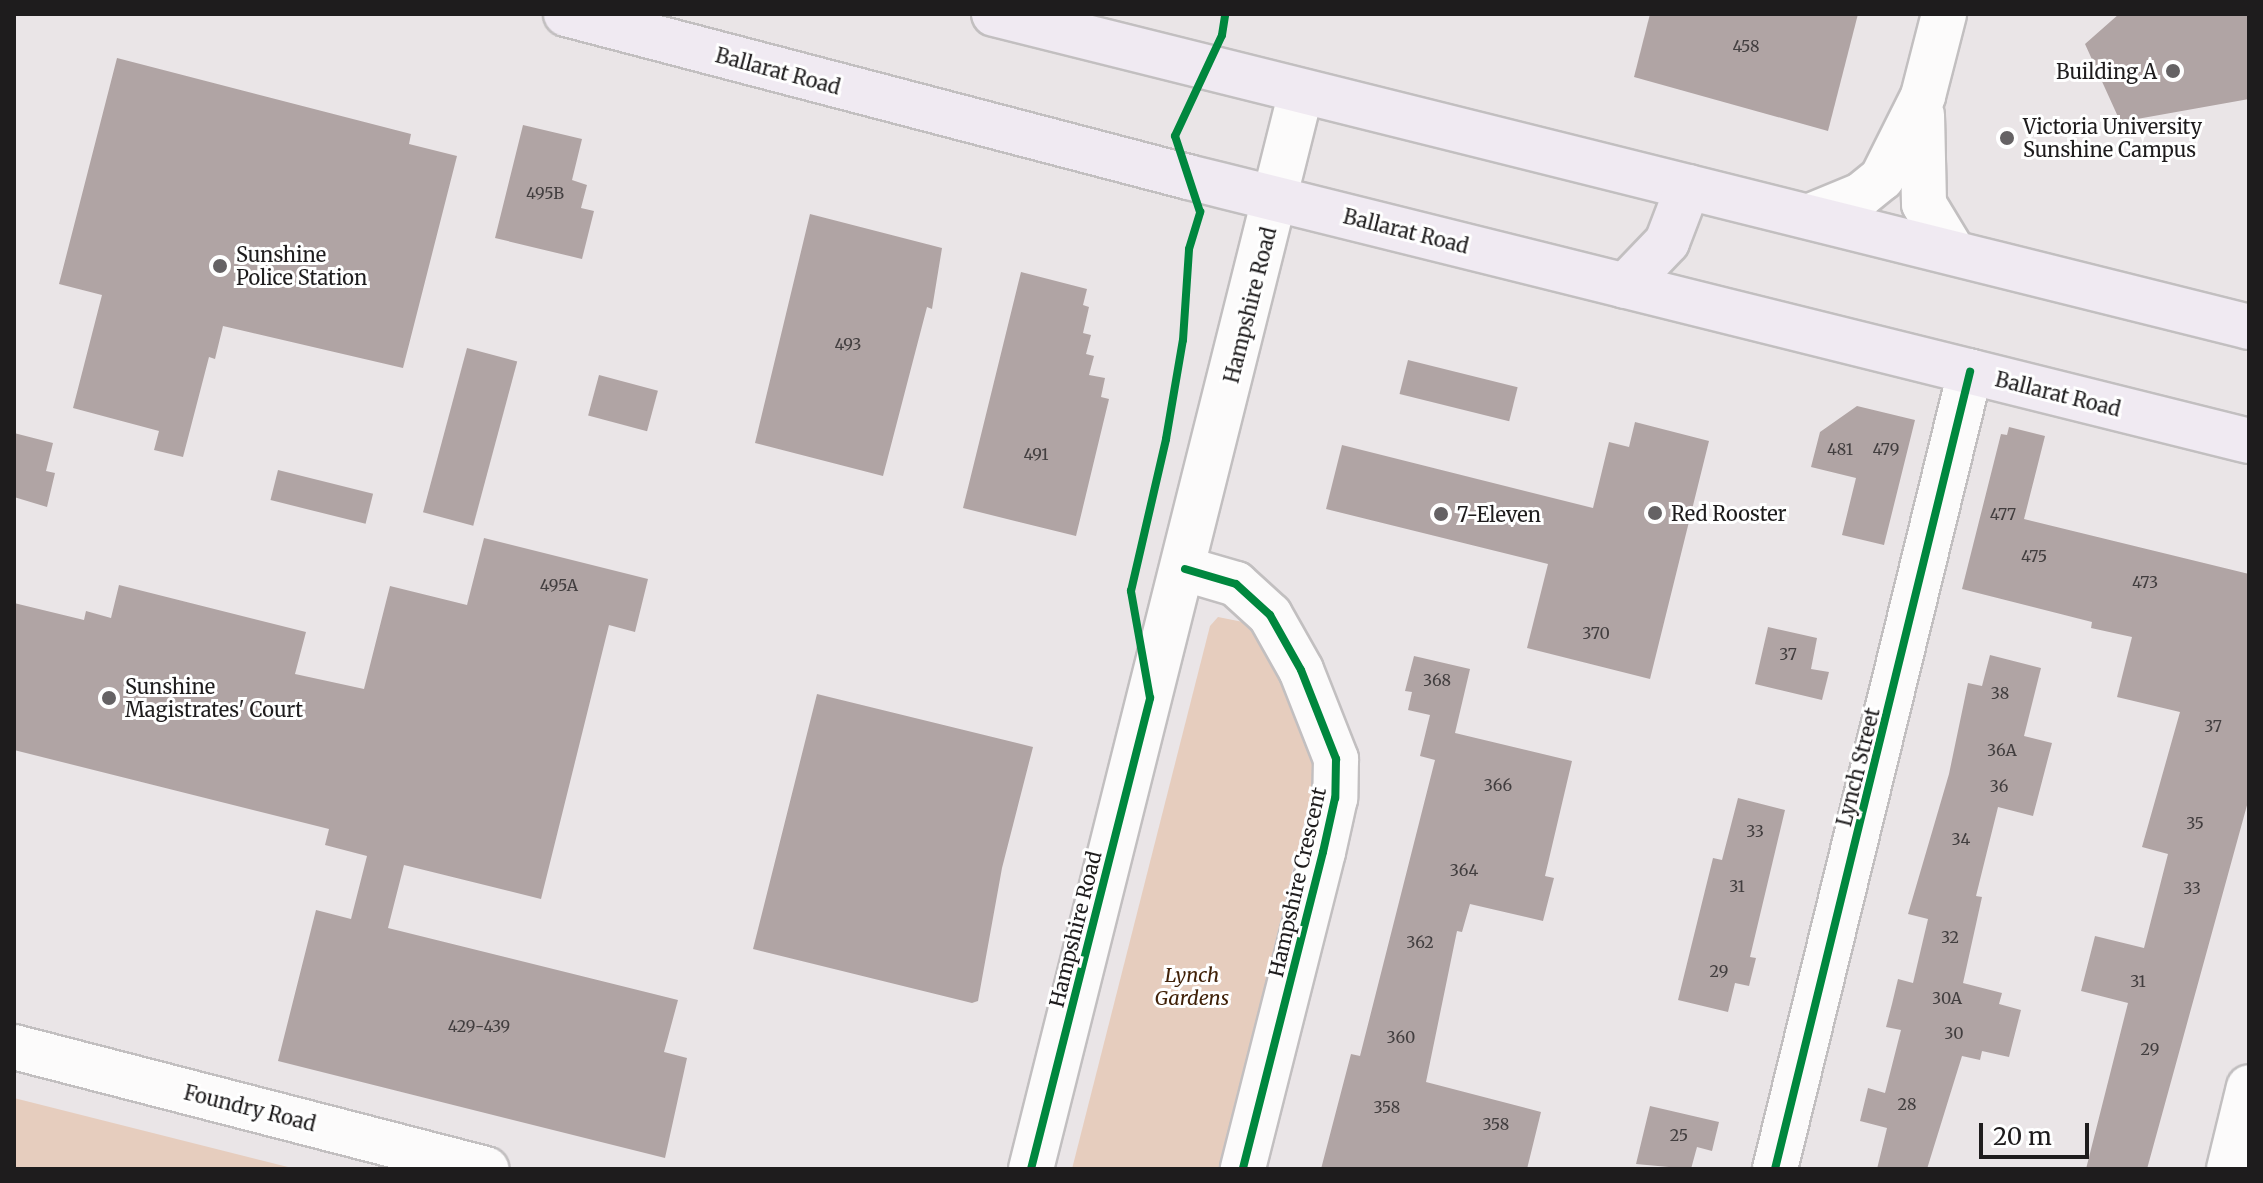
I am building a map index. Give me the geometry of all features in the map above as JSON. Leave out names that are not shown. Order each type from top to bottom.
[{"type":"highway","name":"Ballarat Road","points":[[566,14],[1277,199],[2249,441]]},
{"type":"highway","points":[[994,14],[2249,327]]},
{"type":"highway","points":[[1625,286],[1667,242],[1688,187]]},
{"type":"street","points":[[1944,14],[1923,96],[1919,174],[1924,204],[1953,252]]},
{"type":"street","name":"Hampshire Road","points":[[1031,1169],[1185,569],[1301,92]]},
{"type":"street","points":[[1810,216],[1861,195],[1882,178],[1923,96]]},
{"type":"street","name":"Lynch Street","points":[[1775,1169],[1970,372]]},
{"type":"street","name":"Hampshire Crescent","points":[[1185,569],[1236,584],[1270,615],[1307,683],[1336,759],[1335,798],[1323,852],[1243,1169]]},
{"type":"street","name":"Foundry Road","points":[[14,1047],[487,1169]]},
{"type":"street","points":[[2229,1169],[2249,1087]]},
{"type":"green space","name":"Lynch Gardens","points":[[1218,617],[1248,623],[1255,633],[1314,746],[1315,778],[1220,1169],[1072,1169],[1210,626]]},
{"type":"green space","points":[[14,1098],[296,1169],[14,1169]]},
{"type":"building","points":[[1650,14],[1858,14],[1828,131],[1634,77]]},
{"type":"building","name":"Building A","points":[[2119,14],[2249,14],[2249,99],[2137,119],[2124,130],[2085,44]]},
{"type":"building","name":"Sunshine Police Station","points":[[117,58],[411,134],[409,144],[457,156],[403,368],[223,326],[215,359],[209,357],[183,457],[154,450],[159,431],[73,408],[102,295],[59,284]]},
{"type":"building","points":[[523,125],[582,139],[572,180],[587,185],[581,208],[594,211],[582,259],[495,238]]},
{"type":"building","points":[[810,214],[942,248],[932,309],[927,307],[883,476],[755,443]]},
{"type":"building","points":[[1021,272],[1087,289],[1083,305],[1089,307],[1083,333],[1091,335],[1086,354],[1094,356],[1089,375],[1105,378],[1101,397],[1109,399],[1076,536],[963,508]]},
{"type":"building","points":[[467,348],[517,361],[473,526],[423,512]]},
{"type":"building","points":[[1408,360],[1518,387],[1509,421],[1400,394]]},
{"type":"building","points":[[599,375],[658,391],[647,431],[588,416]]},
{"type":"building","points":[[1857,406],[1915,420],[1884,545],[1842,535],[1856,478],[1811,467],[1820,432]]},
{"type":"building","points":[[1635,422],[1709,441],[1650,679],[1527,648],[1548,564],[1326,509],[1342,445],[1593,508],[1609,442],[1629,447]]},
{"type":"building","points":[[2009,427],[2045,436],[2024,519],[2249,574],[2249,798],[2147,1169],[2086,1169],[2128,1003],[2081,991],[2095,936],[2144,948],[2168,854],[2142,847],[2180,712],[2117,697],[2132,637],[2091,628],[2092,622],[1962,589],[2001,434],[2007,435]]},
{"type":"building","points":[[14,433],[53,443],[46,471],[55,473],[47,507],[14,497]]},
{"type":"building","points":[[278,470],[373,494],[366,524],[271,500]]},
{"type":"building","points":[[484,538],[648,579],[635,632],[609,625],[541,899],[404,865],[388,928],[678,1000],[664,1052],[687,1058],[665,1158],[278,1061],[316,910],[351,919],[367,856],[325,845],[329,829],[14,750],[14,603],[84,620],[86,611],[111,618],[119,585],[306,632],[295,674],[364,689],[390,586],[467,605]]},
{"type":"building","points":[[1768,627],[1817,638],[1811,669],[1829,672],[1822,700],[1755,684]]},
{"type":"building","points":[[1990,655],[2041,668],[2024,736],[2052,743],[2033,816],[1998,807],[1976,896],[1982,897],[1963,983],[2002,993],[1999,1004],[2021,1010],[2009,1057],[1982,1051],[1980,1060],[1962,1056],[1927,1169],[1877,1169],[1887,1128],[1860,1121],[1868,1088],[1885,1093],[1901,1030],[1886,1027],[1898,979],[1913,983],[1928,919],[1908,914],[1949,774],[1968,683],[1982,686]]},
{"type":"building","points":[[1414,656],[1470,669],[1455,733],[1572,761],[1545,876],[1554,878],[1543,921],[1470,904],[1462,932],[1457,931],[1426,1082],[1541,1112],[1527,1169],[1321,1169],[1351,1054],[1360,1056],[1435,760],[1420,756],[1430,715],[1408,710],[1412,692],[1405,691]]},
{"type":"building","points":[[817,694],[1033,747],[1002,868],[978,1001],[972,1003],[753,949]]},
{"type":"building","points":[[1738,798],[1785,810],[1750,957],[1756,958],[1749,986],[1735,983],[1728,1012],[1678,1000],[1713,858],[1722,860]]},
{"type":"building","points":[[1650,1106],[1719,1122],[1712,1151],[1697,1147],[1691,1169],[1636,1164]]},
{"type":"cycle path","points":[[1031,1169],[1150,698],[1131,591],[1166,439],[1183,340],[1189,249],[1200,212],[1175,136],[1222,35],[1225,15]]},
{"type":"cycle path","points":[[1775,1169],[1970,372]]},
{"type":"cycle path","points":[[1185,569],[1236,584],[1270,615],[1301,670],[1336,759],[1335,798],[1323,852],[1243,1169]]},
{"type":"place","name":"Building A","points":[[2173,71]]},
{"type":"place","name":"Victoria University Sunshine Campus","points":[[2007,138]]},
{"type":"place","name":"Sunshine Police Station","points":[[220,266]]},
{"type":"place","name":"Red Rooster","points":[[1655,513]]},
{"type":"place","name":"7-Eleven","points":[[1441,514]]},
{"type":"place","name":"Sunshine Magistrates' Court","points":[[109,698]]}]
